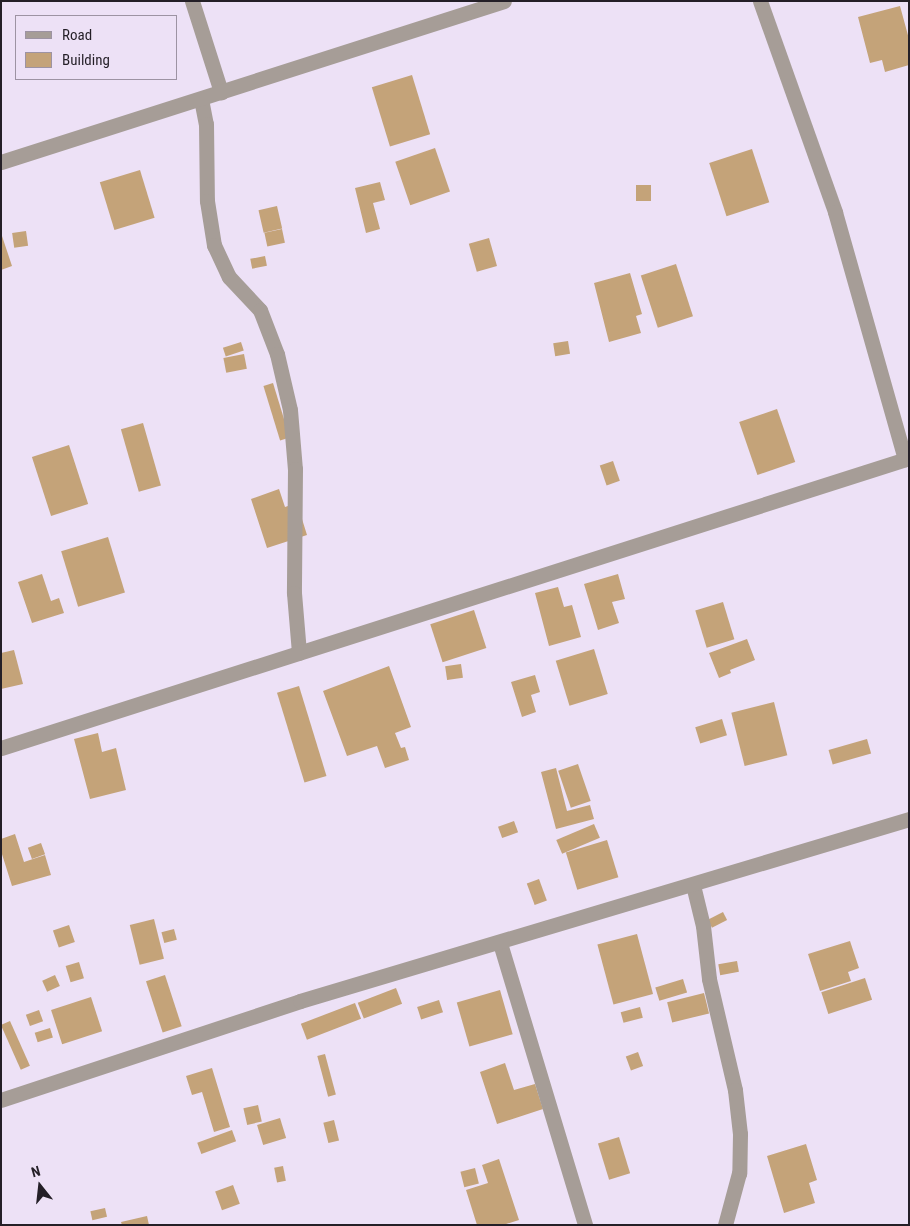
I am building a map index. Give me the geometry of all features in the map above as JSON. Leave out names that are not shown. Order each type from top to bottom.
[{"type":"street","points":[[192,1],[221,92]]},
{"type":"street","points":[[1,162],[504,1]]},
{"type":"street","points":[[1,748],[907,458],[835,212],[760,1]]},
{"type":"street","points":[[200,99],[206,124],[207,201],[214,245],[229,277],[260,310],[277,354],[290,410],[295,469],[294,592],[299,653]]},
{"type":"street","points":[[1,1100],[300,1001],[500,943],[909,819]]},
{"type":"street","points":[[693,885],[703,926],[709,979],[735,1090],[740,1134],[739,1173],[725,1225]]},
{"type":"street","points":[[500,943],[585,1225]]},
{"type":"building","points":[[900,6],[909,39],[909,65],[885,72],[882,60],[870,63],[858,17]]},
{"type":"building","points":[[412,75],[430,134],[390,147],[372,87]]},
{"type":"building","points":[[435,148],[450,191],[410,205],[395,162]]},
{"type":"building","points":[[752,149],[769,202],[727,216],[709,163]]},
{"type":"building","points":[[140,170],[155,218],[114,230],[100,182]]},
{"type":"building","points":[[380,182],[385,200],[373,203],[380,229],[366,233],[355,188]]},
{"type":"building","points":[[636,185],[651,185],[651,201],[636,201]]},
{"type":"building","points":[[277,206],[282,228],[264,233],[258,210]]},
{"type":"building","points":[[282,229],[285,243],[267,246],[264,233]]},
{"type":"building","points":[[26,231],[28,246],[14,248],[12,233]]},
{"type":"building","points":[[1,233],[12,266],[1,270]]},
{"type":"building","points":[[489,238],[497,266],[477,272],[469,244]]},
{"type":"building","points":[[265,256],[267,266],[252,269],[250,259]]},
{"type":"building","points":[[676,264],[693,316],[658,328],[641,275]]},
{"type":"building","points":[[630,273],[642,314],[636,316],[641,333],[609,342],[594,283]]},
{"type":"building","points":[[568,341],[570,354],[555,356],[553,343]]},
{"type":"building","points":[[241,342],[244,351],[226,356],[223,348]]},
{"type":"building","points":[[244,354],[247,369],[226,373],[223,358]]},
{"type":"building","points":[[273,383],[290,438],[280,440],[263,386]]},
{"type":"building","points":[[777,409],[795,462],[757,475],[739,422]]},
{"type":"building","points":[[143,423],[161,485],[139,492],[121,429]]},
{"type":"building","points":[[69,445],[88,504],[51,516],[32,457]]},
{"type":"building","points":[[613,461],[620,481],[607,485],[600,466]]},
{"type":"building","points":[[279,489],[285,507],[297,503],[307,535],[267,548],[251,499]]},
{"type":"building","points":[[108,537],[125,592],[78,607],[61,551]]},
{"type":"building","points":[[42,574],[51,601],[59,598],[64,613],[32,623],[18,582]]},
{"type":"building","points":[[618,574],[625,599],[612,602],[619,623],[598,630],[584,584]]},
{"type":"building","points":[[558,587],[564,607],[572,605],[581,637],[549,646],[535,593]]},
{"type":"building","points":[[723,602],[734,639],[707,648],[695,610]]},
{"type":"building","points":[[474,610],[486,648],[443,662],[430,624]]},
{"type":"building","points":[[747,639],[755,660],[730,670],[731,673],[719,678],[709,653]]},
{"type":"building","points":[[594,649],[608,694],[569,706],[556,661]]},
{"type":"building","points":[[14,650],[23,684],[1,689],[1,653]]},
{"type":"building","points":[[461,664],[463,678],[447,680],[445,666]]},
{"type":"building","points":[[389,666],[411,727],[395,733],[401,748],[405,747],[409,760],[385,768],[377,746],[347,756],[323,691]]},
{"type":"building","points":[[535,675],[540,692],[531,695],[536,712],[522,717],[511,682]]},
{"type":"building","points":[[299,686],[326,776],[304,783],[277,693]]},
{"type":"building","points":[[774,702],[787,755],[745,766],[731,713]]},
{"type":"building","points":[[722,719],[727,735],[700,743],[695,727]]},
{"type":"building","points":[[98,733],[102,752],[116,748],[126,790],[90,799],[74,739]]},
{"type":"building","points":[[867,739],[871,753],[833,764],[829,750]]},
{"type":"building","points":[[578,764],[591,801],[571,808],[558,771]]},
{"type":"building","points":[[556,768],[567,811],[590,805],[594,819],[556,829],[541,772]]},
{"type":"building","points":[[514,821],[518,832],[502,838],[498,827]]},
{"type":"building","points":[[594,824],[600,838],[562,854],[556,840]]},
{"type":"building","points":[[15,834],[24,862],[45,855],[51,875],[12,886],[1,851],[1,839]]},
{"type":"building","points":[[607,840],[618,877],[577,890],[566,853]]},
{"type":"building","points":[[41,843],[45,854],[32,859],[28,848]]},
{"type":"building","points":[[539,879],[547,901],[535,905],[527,883]]},
{"type":"building","points":[[723,912],[727,920],[712,928],[708,920]]},
{"type":"building","points":[[154,919],[164,959],[140,965],[130,925]]},
{"type":"building","points":[[69,925],[75,942],[59,948],[53,931]]},
{"type":"building","points":[[174,929],[177,940],[164,943],[161,932]]},
{"type":"building","points":[[637,934],[653,994],[613,1004],[597,945]]},
{"type":"building","points":[[850,941],[859,968],[848,972],[851,981],[820,991],[808,954]]},
{"type":"building","points":[[737,961],[739,972],[720,975],[718,964]]},
{"type":"building","points":[[79,962],[84,978],[71,982],[66,966]]},
{"type":"building","points":[[55,975],[60,986],[47,992],[42,981]]},
{"type":"building","points":[[165,975],[182,1026],[163,1033],[146,981]]},
{"type":"building","points":[[865,978],[872,1000],[828,1014],[821,992]]},
{"type":"building","points":[[683,979],[687,992],[659,1001],[655,987]]},
{"type":"building","points":[[396,988],[402,1004],[364,1019],[358,1003]]},
{"type":"building","points":[[500,990],[513,1034],[469,1047],[457,1002]]},
{"type":"building","points":[[704,993],[709,1013],[672,1023],[667,1002]]},
{"type":"building","points":[[91,997],[102,1031],[62,1044],[51,1010]]},
{"type":"building","points":[[439,1000],[443,1012],[421,1019],[417,1007]]},
{"type":"building","points":[[355,1003],[361,1019],[307,1040],[301,1024]]},
{"type":"building","points":[[640,1007],[643,1018],[624,1023],[621,1012]]},
{"type":"building","points":[[39,1010],[43,1021],[30,1026],[26,1015]]},
{"type":"building","points":[[10,1021],[30,1066],[21,1070],[1,1025]]},
{"type":"building","points":[[50,1028],[53,1038],[38,1042],[35,1033]]},
{"type":"building","points":[[638,1052],[643,1066],[631,1071],[626,1056]]},
{"type":"building","points":[[325,1054],[336,1095],[328,1097],[317,1056]]},
{"type":"building","points":[[505,1063],[514,1090],[535,1084],[543,1109],[497,1124],[480,1072]]},
{"type":"building","points":[[212,1068],[230,1127],[214,1132],[202,1092],[192,1095],[186,1076]]},
{"type":"building","points":[[258,1105],[262,1122],[247,1125],[243,1108]]},
{"type":"building","points":[[280,1118],[286,1138],[263,1145],[257,1125]]},
{"type":"building","points":[[334,1120],[339,1140],[328,1143],[323,1123]]},
{"type":"building","points":[[232,1130],[236,1141],[201,1154],[197,1143]]},
{"type":"building","points":[[619,1137],[630,1173],[609,1180],[598,1143]]},
{"type":"building","points":[[806,1144],[817,1180],[809,1183],[815,1203],[784,1213],[767,1156]]},
{"type":"building","points":[[499,1159],[519,1220],[503,1225],[477,1225],[466,1190],[488,1183],[482,1165]]},
{"type":"building","points":[[283,1166],[286,1181],[277,1182],[274,1168]]},
{"type":"building","points":[[475,1168],[479,1184],[464,1187],[460,1172]]},
{"type":"building","points":[[233,1185],[240,1204],[222,1210],[215,1191]]},
{"type":"building","points":[[105,1208],[107,1217],[92,1220],[90,1211]]},
{"type":"building","points":[[147,1216],[149,1225],[122,1225],[121,1222]]}]
